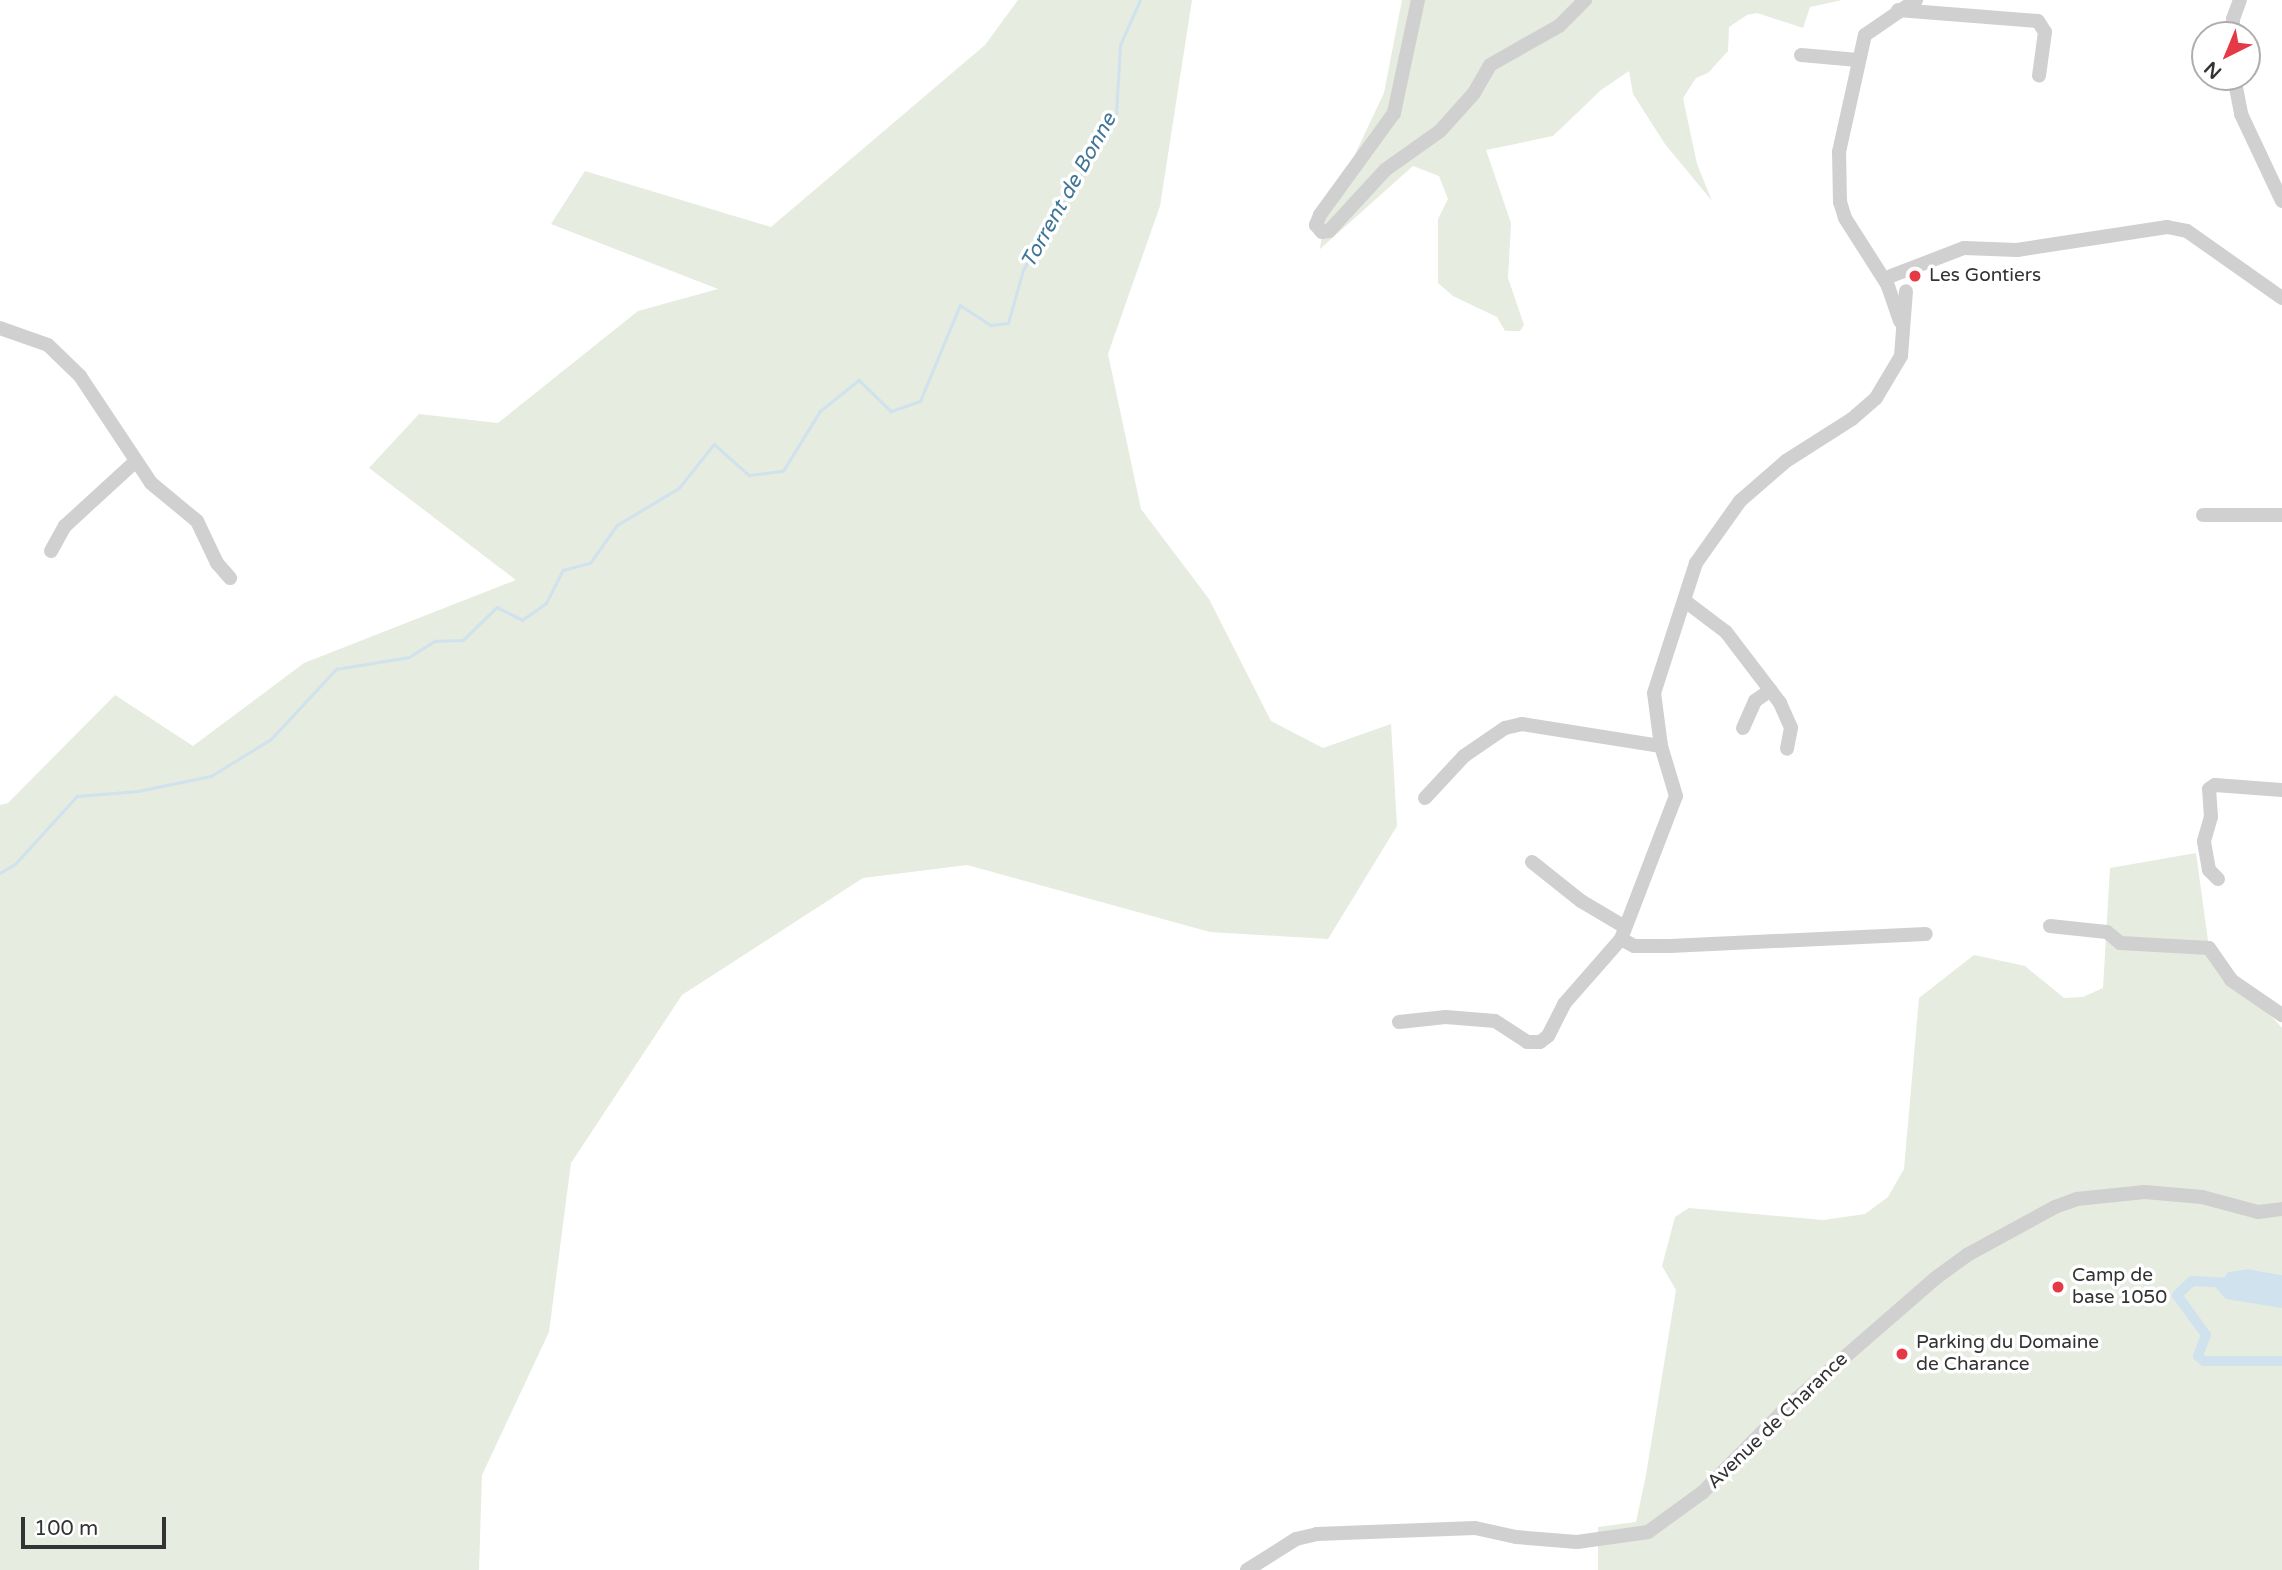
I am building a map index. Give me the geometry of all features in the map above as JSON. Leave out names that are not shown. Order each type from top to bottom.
[{"type":"street","points":[[1418,0],[1394,113],[1320,215],[1316,225],[1322,232],[1329,231],[1385,170],[1440,131],[1474,93],[1490,65],[1559,26],[1585,0]]},
{"type":"street","points":[[1900,283],[1869,260],[1853,236],[1840,202],[1839,152],[1865,35],[1916,0]]},
{"type":"street","points":[[2233,21],[2240,0]]},
{"type":"street","points":[[1898,10],[2038,21],[2045,32],[2039,76]]},
{"type":"street","points":[[1801,55],[1858,60]]},
{"type":"street","points":[[2237,91],[2241,114],[2282,201]]},
{"type":"street","points":[[1900,283],[1929,261],[1964,248],[2017,250],[2177,228],[2282,298]]},
{"type":"street","points":[[1399,1022],[1446,1017],[1495,1021],[1527,1042],[1540,1042],[1548,1036],[1564,1004],[1623,933],[1676,796],[1661,746],[1654,694],[1703,548],[1740,500],[1786,461],[1852,419],[1876,398],[1901,356],[1900,283]]},
{"type":"street","points":[[0,328],[48,345],[59,354],[92,390],[151,483],[197,521],[217,563],[230,578]]},
{"type":"street","points":[[51,551],[65,526],[136,461]]},
{"type":"street","points":[[2203,515],[2282,515]]},
{"type":"street","points":[[1685,601],[1726,632],[1771,690],[1791,728],[1787,749]]},
{"type":"street","points":[[1743,728],[1755,701],[1771,690]]},
{"type":"street","points":[[1425,798],[1465,756],[1505,728],[1522,724],[1661,746]]},
{"type":"street","points":[[2218,879],[2209,870],[2204,841],[2211,817],[2209,789],[2215,785],[2282,790]]},
{"type":"street","points":[[1532,862],[1623,933],[1634,946],[1926,934]]},
{"type":"street","points":[[2050,926],[2108,932],[2120,943],[2209,948],[2231,980],[2282,1015]]},
{"type":"street","name":"Avenue de Charance","points":[[1247,1570],[1296,1539],[1317,1534],[1475,1528],[1516,1537],[1577,1542],[1648,1532],[1703,1492],[1785,1409],[1937,1277],[1967,1255],[2055,1207],[2077,1199],[2145,1192],[2202,1197],[2258,1212],[2282,1209]]},
{"type":"shaded area","points":[[1018,0],[1192,0],[1160,206],[1108,354],[1141,509],[1209,599],[1271,721],[1323,748],[1391,724],[1397,826],[1328,939],[1210,932],[967,865],[863,878],[682,995],[571,1163],[549,1332],[482,1475],[479,1570],[0,1570],[0,805],[8,803],[115,695],[193,746],[304,663],[516,580],[369,468],[419,414],[498,423],[638,311],[718,289],[551,224],[585,171],[771,227],[985,45]]},
{"type":"shaded area","points":[[1402,0],[1842,0],[1810,7],[1803,28],[1757,13],[1747,15],[1729,27],[1728,51],[1708,73],[1696,78],[1683,98],[1697,164],[1712,201],[1665,144],[1633,94],[1629,71],[1601,90],[1553,136],[1486,150],[1511,223],[1508,278],[1524,325],[1520,331],[1505,331],[1497,317],[1453,296],[1438,283],[1438,219],[1448,199],[1439,176],[1413,166],[1320,249],[1324,220],[1384,93]]},
{"type":"shaded area","points":[[2196,853],[2209,948],[2282,1028],[2282,1275],[2248,1269],[2228,1272],[2216,1288],[2282,1308],[2282,1570],[1598,1570],[1598,1527],[1636,1522],[1676,1290],[1662,1266],[1675,1217],[1689,1208],[1823,1220],[1865,1214],[1888,1197],[1904,1169],[1919,998],[1974,955],[2025,966],[2064,998],[2083,997],[2103,988],[2110,868]]},
{"type":"water","points":[[2248,1269],[2282,1275],[2282,1308],[2226,1299],[2216,1288],[2228,1272]]},
{"type":"waterway","name":"Torrent de Bonne","points":[[0,873],[15,864],[77,796],[138,791],[211,776],[271,739],[336,669],[409,657],[435,641],[463,640],[497,607],[522,620],[546,603],[563,570],[590,563],[617,525],[679,488],[714,444],[749,475],[783,471],[820,411],[859,380],[891,411],[920,401],[960,305],[991,325],[1008,323],[1023,270],[1116,114],[1120,45],[1140,0]]},
{"type":"waterway","points":[[2229,1283],[2192,1281],[2177,1295],[2206,1335],[2198,1356],[2204,1361],[2282,1361]]},
{"type":"place","name":"Les Gontiers","points":[[1915,276]]},
{"type":"place","name":"Camp de base 1050","points":[[2058,1287]]},
{"type":"place","name":"Parking du Domaine de Charance","points":[[1902,1354]]}]
